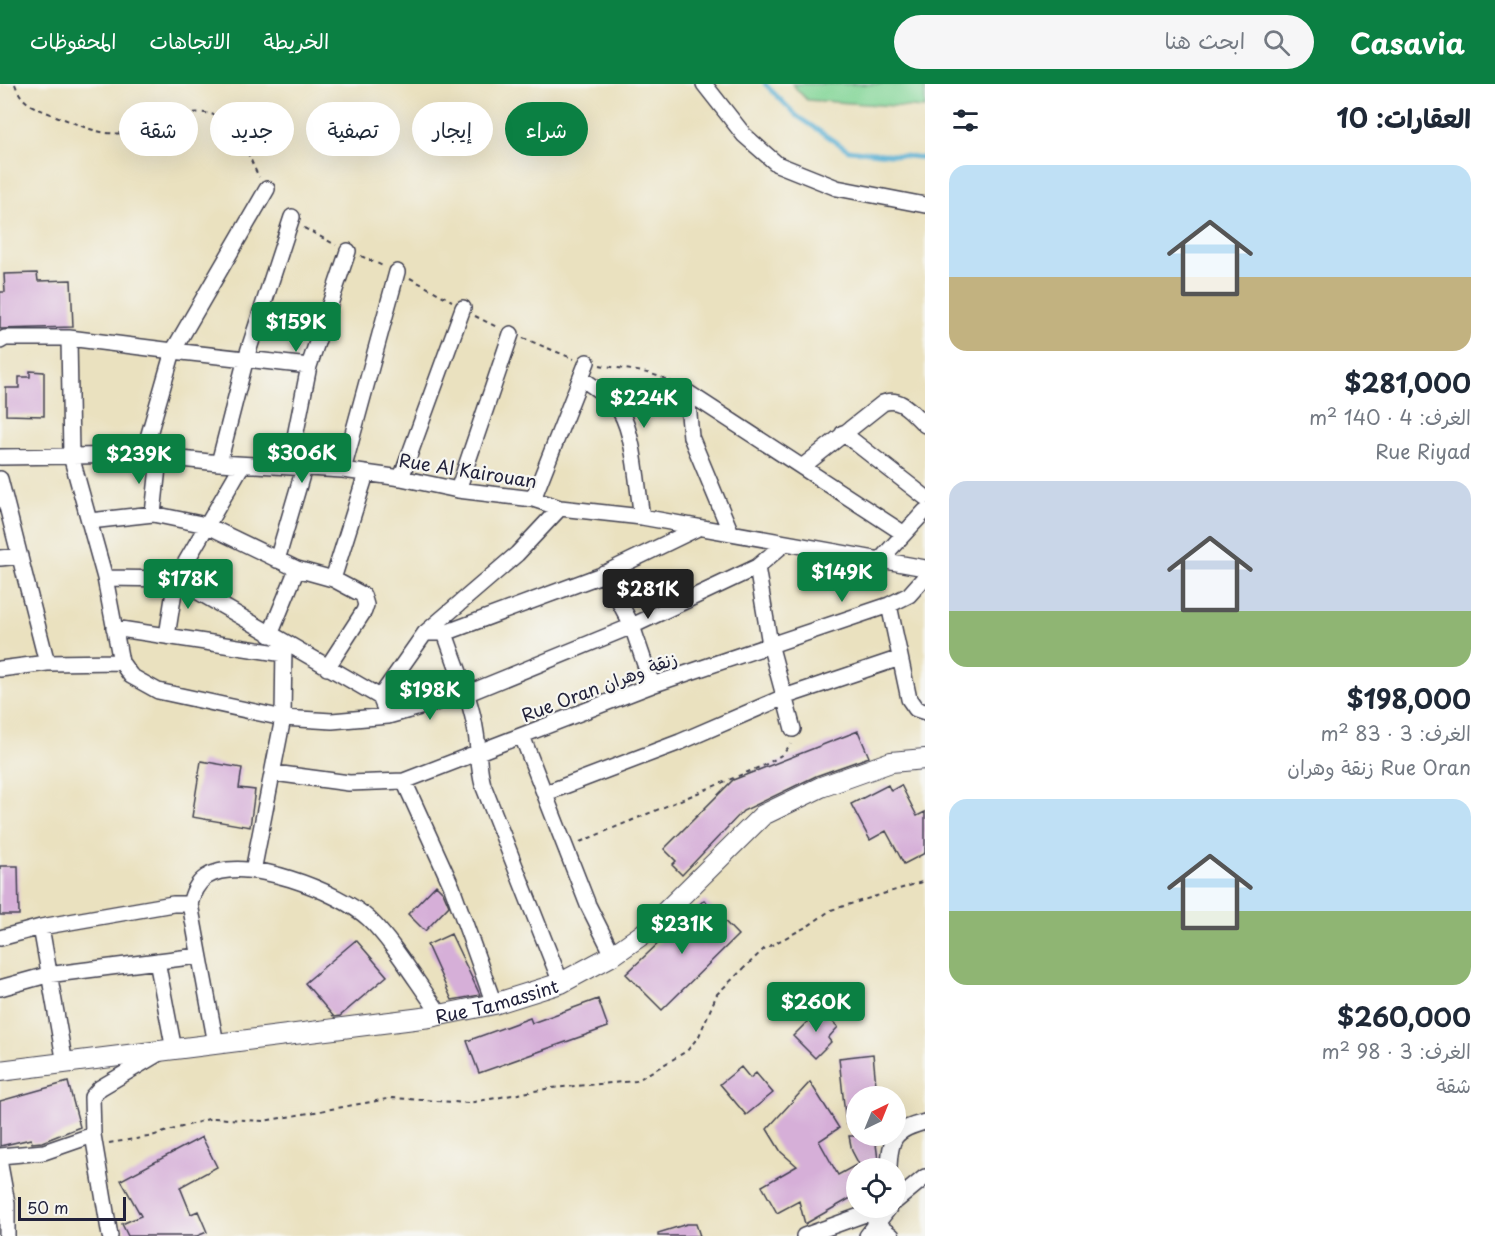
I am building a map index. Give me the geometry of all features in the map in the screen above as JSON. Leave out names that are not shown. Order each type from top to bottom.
[{"type":"main road","name":"Rue Tamassint","points":[[0,1071],[441,1015],[494,1004],[561,983],[614,955],[643,934],[763,815],[821,787],[891,762],[925,759]]},
{"type":"street","points":[[704,84],[744,135],[777,164],[837,188],[925,205]]},
{"type":"street","points":[[143,455],[173,351],[267,189]]},
{"type":"street","points":[[219,463],[246,358],[292,217]]},
{"type":"street","points":[[277,560],[297,467],[309,366],[348,251]]},
{"type":"street","points":[[343,470],[397,272]]},
{"type":"street","points":[[401,478],[463,308]]},
{"type":"street","points":[[458,490],[511,334]]},
{"type":"street","points":[[0,341],[5,338],[69,338],[309,366]]},
{"type":"street","points":[[69,338],[71,456],[105,578],[121,662],[131,676],[158,691],[283,718],[332,721],[388,716],[466,694],[632,626],[758,567],[784,544]]},
{"type":"street","points":[[533,499],[587,362]]},
{"type":"street","points":[[581,378],[600,391],[621,413],[629,438],[642,517]]},
{"type":"street","points":[[687,392],[903,533]]},
{"type":"street","points":[[687,392],[691,437],[731,533]]},
{"type":"street","points":[[802,467],[843,433],[883,403],[891,400],[900,402],[925,425]]},
{"type":"street","points":[[843,433],[925,497]]},
{"type":"street","name":"Rue Al Kairouan","points":[[0,457],[143,455],[242,465],[343,470],[401,478],[458,490],[533,499],[560,508],[642,517],[696,529],[731,533],[925,568]]},
{"type":"street","points":[[153,514],[159,458]]},
{"type":"street","points":[[167,636],[176,579],[242,465]]},
{"type":"street","points":[[333,579],[366,474]]},
{"type":"street","points":[[0,479],[46,663]]},
{"type":"street","points":[[380,697],[425,633],[517,554],[560,508]]},
{"type":"street","points":[[881,559],[925,511]]},
{"type":"street","points":[[90,521],[153,514],[206,525],[297,569],[333,579],[363,596],[366,605],[327,668]]},
{"type":"street","points":[[425,633],[445,633],[604,573],[696,529]]},
{"type":"street","points":[[0,558],[20,556]]},
{"type":"street","points":[[758,567],[770,644],[793,729]]},
{"type":"street","points":[[270,635],[297,569]]},
{"type":"street","points":[[604,573],[632,626],[652,685]]},
{"type":"street","name":"Rue Oran زنقة وهران","points":[[274,773],[349,783],[404,781],[476,751],[522,736],[652,685],[889,604],[909,595],[925,577]]},
{"type":"street","points":[[105,578],[176,579],[270,635],[284,649],[283,718],[253,871]]},
{"type":"street","points":[[889,604],[909,699],[916,709],[925,712]]},
{"type":"street","points":[[114,628],[284,649],[327,668],[380,697],[388,716]]},
{"type":"street","points":[[445,633],[466,694],[476,734],[476,751],[483,785],[561,983]]},
{"type":"street","points":[[546,793],[680,742],[784,697],[900,658]]},
{"type":"street","points":[[0,669],[46,663],[121,662]]},
{"type":"street","points":[[522,736],[588,905],[614,955]]},
{"type":"street","points":[[404,781],[452,887],[494,1004]]},
{"type":"street","points":[[216,1044],[190,904],[199,883],[208,875],[253,871],[277,875],[337,896],[352,906],[379,931],[441,1015]]},
{"type":"street","points":[[0,938],[41,927],[173,904],[190,904]]},
{"type":"street","points":[[41,927],[47,975],[65,1064]]},
{"type":"street","points":[[0,988],[47,975],[198,956]]},
{"type":"street","points":[[110,1236],[94,1140],[92,1097],[100,1088],[169,1050],[158,961]]},
{"type":"street","points":[[890,1158],[893,1139],[899,1131],[925,1122]]},
{"type":"street","points":[[0,1156],[44,1152],[94,1140]]},
{"type":"street","points":[[0,1165],[7,1203],[7,1236]]},
{"type":"street","points":[[906,1193],[925,1177]]},
{"type":"street","points":[[804,1236],[854,1218]]},
{"type":"street","points":[[881,1218],[871,1230],[892,1236]]},
{"type":"path","points":[[15,84],[20,98],[30,106],[97,131],[120,134],[188,115],[202,113],[218,116],[231,124],[267,189]]},
{"type":"path","points":[[292,217],[300,226],[326,241],[397,272],[511,334],[587,362],[663,377],[687,392]]},
{"type":"path","points":[[567,847],[767,764],[783,754],[791,743],[793,729]]},
{"type":"path","points":[[94,1140],[148,1137],[212,1118],[264,1121],[393,1098],[468,1103],[551,1088],[636,1081],[687,1052],[699,1036],[717,994],[764,949],[808,926],[831,910],[925,881]]},
{"type":"green space","points":[[792,84],[925,84],[925,108],[807,100]]},
{"type":"building","points":[[37,273],[38,281],[71,280],[73,327],[0,329],[0,292],[5,292],[4,274]]},
{"type":"building","points":[[30,371],[44,372],[44,416],[6,415],[6,388],[19,388],[19,377],[30,377]]},
{"type":"building","points":[[858,731],[869,757],[816,776],[743,811],[682,875],[672,865],[676,861],[664,849],[733,780]]},
{"type":"building","points":[[201,761],[242,768],[239,788],[255,790],[250,827],[192,817]]},
{"type":"building","points":[[888,785],[891,791],[901,785],[917,816],[925,812],[925,853],[904,864],[886,831],[870,840],[851,804]]},
{"type":"building","points":[[0,866],[18,866],[19,915],[0,915]]},
{"type":"building","points":[[436,885],[443,892],[449,906],[425,931],[408,914]]},
{"type":"building","points":[[704,900],[738,935],[662,1010],[626,974]]},
{"type":"building","points":[[451,934],[480,995],[452,1000],[427,945]]},
{"type":"building","points":[[356,940],[387,976],[340,1016],[334,1017],[305,983]]},
{"type":"building","points":[[598,999],[608,1027],[479,1073],[467,1041],[530,1018],[532,1023]]},
{"type":"building","points":[[820,1009],[838,1027],[828,1038],[831,1042],[815,1058],[793,1036]]},
{"type":"building","points":[[873,1054],[876,1086],[846,1086],[846,1124],[839,1058]]},
{"type":"building","points":[[741,1067],[750,1078],[756,1073],[773,1093],[746,1115],[720,1084]]},
{"type":"building","points":[[68,1082],[80,1127],[42,1142],[32,1143],[31,1139],[0,1146],[0,1101]]},
{"type":"building","points":[[810,1082],[839,1128],[819,1141],[838,1175],[846,1171],[846,1201],[805,1224],[799,1201],[777,1213],[762,1186],[797,1166],[781,1152],[767,1129]]},
{"type":"building","points":[[202,1137],[217,1167],[180,1187],[191,1214],[198,1211],[207,1232],[197,1236],[128,1236],[122,1224],[141,1216],[121,1180]]},
{"type":"building","points":[[851,1146],[876,1146],[878,1158],[856,1158]]},
{"type":"building","points":[[687,1224],[696,1224],[700,1236],[658,1236],[658,1233]]},
{"type":"waterway","points":[[765,84],[797,116],[848,150],[925,158]]}]
